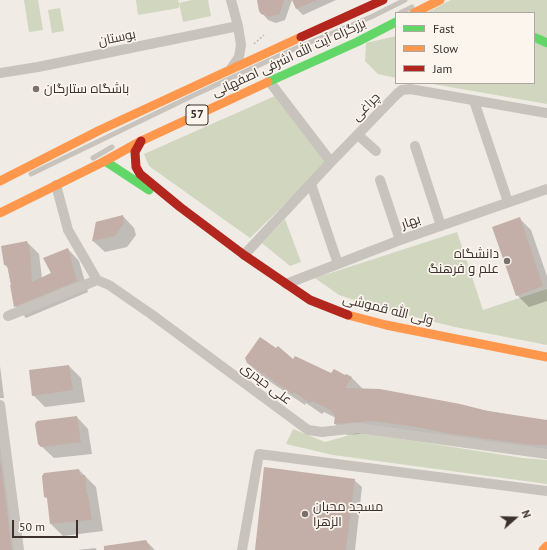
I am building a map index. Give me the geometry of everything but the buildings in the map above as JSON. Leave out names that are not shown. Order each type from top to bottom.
[{"type":"main road","name":"بزرگراه آیت الله اشرفی اصفهانی","points":[[0,181],[100,130],[232,68],[383,0]]},
{"type":"main road","points":[[416,12],[440,0]]},
{"type":"main road","name":"بزرگراه آیت الله اشرفی اصفهانی","points":[[0,213],[105,161],[141,141],[269,81],[357,42],[395,23]]},
{"type":"main road","points":[[357,42],[395,31]]},
{"type":"main road","points":[[535,37],[547,43]]},
{"type":"main road","name":"ولی الله قموشی","points":[[141,141],[135,152],[136,167],[140,174],[180,207],[244,255],[310,300],[342,314],[386,325],[547,357]]},
{"type":"main road","name":"ولی الله قموشی","points":[[105,161],[153,193],[180,207]]},
{"type":"main road","points":[[544,550],[547,546]]},
{"type":"street","points":[[232,0],[241,45],[239,57],[232,68]]},
{"type":"street","name":"بوستان","points":[[0,73],[38,67],[238,26]]},
{"type":"street","points":[[269,81],[331,162]]},
{"type":"street","name":"چراغی","points":[[244,255],[331,162],[402,90],[410,89],[547,113]]},
{"type":"street","points":[[474,101],[508,202]]},
{"type":"street","points":[[358,135],[376,151]]},
{"type":"street","points":[[415,146],[441,226]]},
{"type":"street","points":[[380,180],[400,240]]},
{"type":"street","points":[[310,184],[338,264]]},
{"type":"street","points":[[8,316],[97,280],[68,230],[56,185]]},
{"type":"street","name":"بهار","points":[[286,284],[400,240],[547,189]]},
{"type":"street","name":"علی حیدری","points":[[97,280],[109,284],[308,430],[322,432],[357,428],[547,454]]},
{"type":"street","points":[[0,404],[19,550]]},
{"type":"street","points":[[242,550],[259,454],[545,492]]},
{"type":"lane","points":[[26,176],[294,49],[371,17],[405,0]]},
{"type":"lane","points":[[402,12],[427,0]]},
{"type":"lane","points":[[88,160],[115,146]]},
{"type":"lane","points":[[0,207],[27,193]]},
{"type":"path","points":[[253,44],[264,35]]},
{"type":"green space","points":[[24,0],[38,0],[43,30],[29,32]]},
{"type":"green space","points":[[136,0],[178,0],[179,8],[138,15]]},
{"type":"green space","points":[[192,0],[208,0],[211,16],[183,22],[179,3]]},
{"type":"green space","points":[[451,0],[547,0],[547,39],[535,33],[535,12],[428,12]]},
{"type":"green space","points":[[60,8],[64,31],[52,33],[48,10]]},
{"type":"green space","points":[[395,36],[395,78],[378,74],[365,61],[366,43]]},
{"type":"green space","points":[[535,41],[547,47],[547,104],[433,84],[535,84]]},
{"type":"green space","points":[[275,96],[327,163],[250,238],[149,166],[144,154]]},
{"type":"green space","points":[[285,219],[301,262],[290,266],[262,243]]},
{"type":"green space","points":[[457,232],[483,310],[547,289],[547,345],[455,327],[378,308],[339,295],[315,278]]},
{"type":"green space","points":[[293,429],[325,442],[357,433],[523,458],[547,460],[547,484],[333,455],[286,444]]},
{"type":"traffic: fast","points":[[268,82],[357,42],[395,23]]},
{"type":"traffic: fast","points":[[535,37],[547,43]]},
{"type":"traffic: fast","points":[[105,161],[149,190]]},
{"type":"traffic: slow","points":[[416,12],[440,0]]},
{"type":"traffic: slow","points":[[0,181],[100,130],[301,37]]},
{"type":"traffic: slow","points":[[0,213],[105,161],[141,141],[268,82]]},
{"type":"traffic: slow","points":[[348,315],[386,325],[547,357]]},
{"type":"traffic: slow","points":[[543,550],[547,546]]},
{"type":"traffic: jam","points":[[301,37],[383,0]]},
{"type":"traffic: jam","points":[[141,141],[135,152],[136,167],[140,174],[180,207],[244,255],[310,300],[348,315]]},
{"type":"place","name":"باشگاه ستارگان","points":[[36,89]]},
{"type":"place","name":"دانشگاه علم و فرهنگ","points":[[507,261]]},
{"type":"place","name":"مسجد محبان الزهرا","points":[[305,514]]}]
